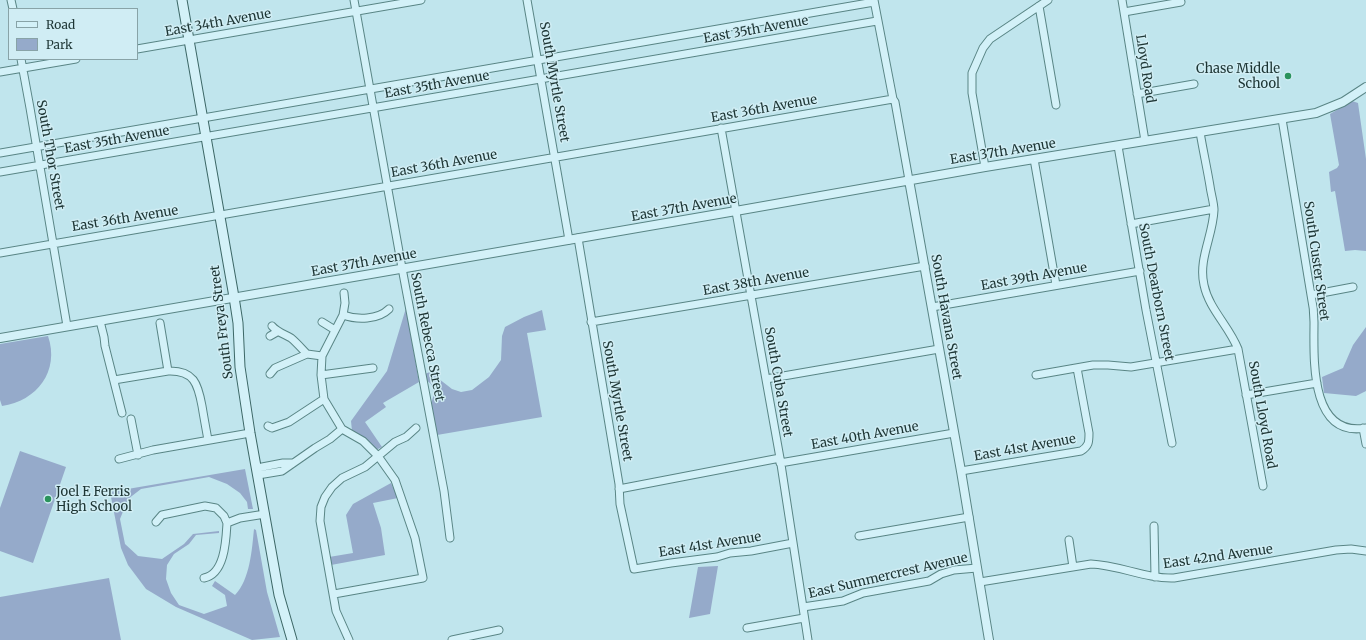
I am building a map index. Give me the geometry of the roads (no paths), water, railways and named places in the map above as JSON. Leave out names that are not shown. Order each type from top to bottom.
[{"type":"main road","name":"South Freya Street","points":[[182,0],[238,323],[240,367],[250,433],[279,594],[292,640]]},
{"type":"street","name":"South Rebecca Street","points":[[354,0],[444,491],[450,538]]},
{"type":"street","name":"East 34th Avenue","points":[[138,49],[421,0]]},
{"type":"street","name":"South Myrtle Street","points":[[527,0],[555,157],[591,322],[619,489],[620,504],[633,567]]},
{"type":"street","points":[[985,167],[972,93],[972,73],[983,48],[990,39],[1048,0]]},
{"type":"street","name":"Lloyd Road","points":[[1122,0],[1145,142]]},
{"type":"street","name":"East 35th Avenue","points":[[0,153],[874,1]]},
{"type":"street","name":"South Havana Street","points":[[874,1],[893,99],[895,102],[925,266],[989,640]]},
{"type":"street","points":[[1124,12],[1181,2]]},
{"type":"street","points":[[1039,6],[1056,105]]},
{"type":"street","name":"East 35th Avenue","points":[[0,172],[877,21]]},
{"type":"street","name":"South Thor Street","points":[[21,60],[67,326]]},
{"type":"street","points":[[0,72],[70,60]]},
{"type":"street","points":[[1137,94],[1194,84]]},
{"type":"street","name":"East 37th Avenue","points":[[0,338],[985,167],[1282,119],[1321,111],[1343,102],[1366,87]]},
{"type":"street","name":"East 36th Avenue","points":[[0,253],[893,99]]},
{"type":"street","name":"South Custer Street","points":[[1282,119],[1311,294],[1314,320],[1314,357],[1321,401],[1331,417],[1337,422],[1344,426],[1365,428]]},
{"type":"street","name":"South Cuba Street","points":[[721,128],[780,460],[808,640]]},
{"type":"street","name":"South Lloyd Road","points":[[1200,132],[1214,209],[1211,233],[1204,254],[1202,270],[1204,284],[1208,300],[1233,337],[1238,349],[1263,486]]},
{"type":"street","name":"South Dearborn Street","points":[[1118,146],[1172,443]]},
{"type":"street","points":[[1034,159],[1056,285]]},
{"type":"street","points":[[1131,224],[1214,209]]},
{"type":"street","name":"East 38th Avenue","points":[[591,322],[925,266]]},
{"type":"street","name":"East 39th Avenue","points":[[932,306],[1140,271]]},
{"type":"street","points":[[1311,294],[1353,287]]},
{"type":"street","points":[[334,594],[423,578],[415,538],[394,480],[378,456],[363,441],[342,429],[324,399],[321,375],[322,356],[343,315],[345,303],[344,293]]},
{"type":"street","points":[[343,315],[354,319],[384,314],[389,309]]},
{"type":"street","points":[[98,321],[100,338],[105,346],[122,413]]},
{"type":"street","points":[[322,322],[336,330]]},
{"type":"street","points":[[160,323],[168,371]]},
{"type":"street","points":[[272,326],[277,332],[289,337],[307,354]]},
{"type":"street","points":[[270,336],[277,332]]},
{"type":"street","points":[[766,379],[939,349]]},
{"type":"street","points":[[1036,375],[1093,365],[1132,367],[1238,349]]},
{"type":"street","points":[[270,374],[275,368],[307,354],[322,356]]},
{"type":"street","points":[[321,375],[373,368]]},
{"type":"street","name":"East 41st Avenue","points":[[961,471],[1081,451],[1086,448],[1089,442],[1089,433],[1077,368]]},
{"type":"street","points":[[114,380],[168,371],[187,374],[196,383],[198,388],[208,440]]},
{"type":"street","points":[[1246,395],[1317,383]]},
{"type":"street","points":[[270,429],[289,422],[324,399]]},
{"type":"street","points":[[131,419],[138,455]]},
{"type":"street","points":[[349,640],[336,611],[320,521],[321,507],[324,497],[342,478],[364,467],[395,442],[406,437],[416,428]]},
{"type":"street","points":[[1365,428],[1366,444]]},
{"type":"street","points":[[257,472],[283,463],[293,463],[330,439],[342,429]]},
{"type":"street","points":[[119,459],[153,450],[250,433]]},
{"type":"street","name":"East 40th Avenue","points":[[619,489],[780,460],[954,433]]},
{"type":"street","points":[[156,522],[162,514],[205,506],[216,508],[230,522]]},
{"type":"street","points":[[230,522],[240,518],[265,516]]},
{"type":"street","points":[[859,536],[969,517]]},
{"type":"street","points":[[204,578],[214,574],[218,569],[230,522]]},
{"type":"street","points":[[1154,526],[1155,577]]},
{"type":"street","points":[[1069,540],[1073,567]]},
{"type":"street","name":"East 41st Avenue","points":[[633,567],[634,569],[640,569],[793,543]]},
{"type":"street","name":"East 42nd Avenue","points":[[980,582],[1091,564],[1104,565],[1155,577],[1174,578],[1336,550],[1351,549],[1366,551]]},
{"type":"street","name":"East Summercrest Avenue","points":[[803,607],[843,601],[863,594],[930,581],[941,574],[954,570],[977,568]]},
{"type":"street","points":[[747,628],[804,618]]},
{"type":"street","points":[[452,640],[480,637],[499,630]]},
{"type":"place","name":"Chase Middle School","points":[[1288,76]]},
{"type":"place","name":"Joel E Ferris High School","points":[[48,499]]}]
